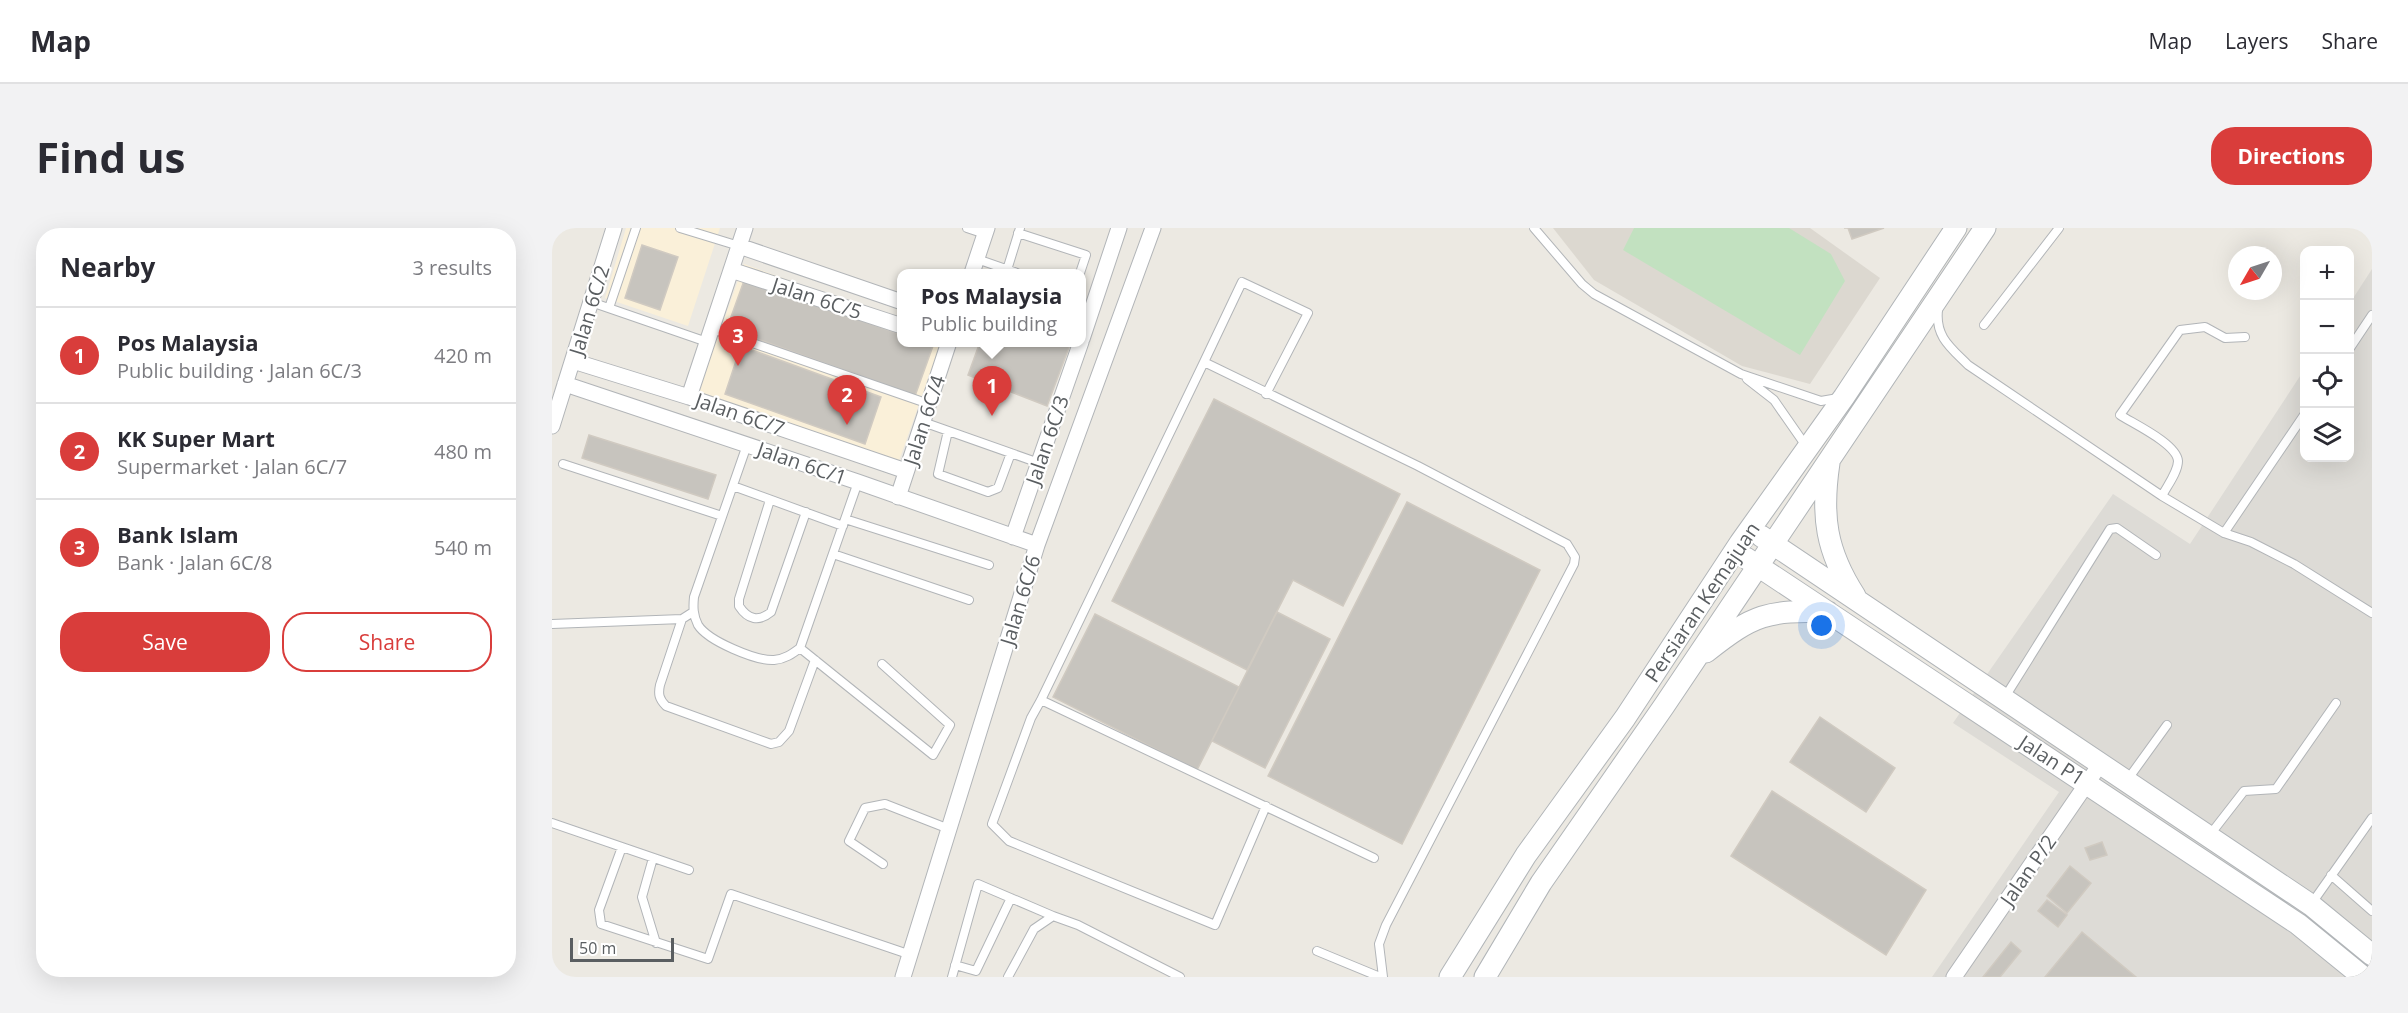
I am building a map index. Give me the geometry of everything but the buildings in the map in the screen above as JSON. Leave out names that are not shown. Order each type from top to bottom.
[{"type":"main road","name":"Persiaran Kemajuan","points":[[1450,977],[1526,855],[1625,718],[1735,551],[1844,397],[1956,228]]},
{"type":"main road","name":"Persiaran Kemajuan","points":[[1485,977],[1541,883],[1692,664],[1985,228]]},
{"type":"main road","points":[[1830,457],[1824,500],[1826,525],[1835,560],[1859,602]]},
{"type":"main road","name":"Jalan P1","points":[[1750,529],[2311,905],[2372,955]]},
{"type":"main road","name":"Jalan P1","points":[[1735,551],[2298,924],[2363,977]]},
{"type":"main road","points":[[1692,664],[1737,628],[1760,616],[1794,611],[1828,612]]},
{"type":"street","name":"Jalan 6C/2","points":[[552,426],[614,228]]},
{"type":"street","points":[[689,397],[745,228]]},
{"type":"street","name":"Jalan 6C/3","points":[[1086,323],[1119,228]]},
{"type":"street","name":"Jalan 6C/6","points":[[903,977],[1037,545],[1153,228]]},
{"type":"street","points":[[975,266],[986,231]]},
{"type":"street","name":"Jalan 6C/5","points":[[739,246],[897,300]]},
{"type":"street","name":"Jalan 6C/5","points":[[731,270],[897,324]]},
{"type":"street","name":"Jalan 6C/4","points":[[898,497],[947,347]]},
{"type":"street","name":"Jalan 6C/3","points":[[1013,537],[1079,347]]},
{"type":"street","name":"Jalan 6C/7","points":[[573,361],[689,397],[906,471]]},
{"type":"street","name":"Jalan 6C/1","points":[[566,384],[1037,545]]},
{"type":"street","name":"Jalan P/2","points":[[1954,977],[2101,763]]},
{"type":"lane","points":[[609,308],[636,228]]},
{"type":"lane","points":[[680,228],[739,246]]},
{"type":"lane","points":[[967,228],[986,231]]},
{"type":"lane","points":[[1534,228],[1582,284],[1594,294],[1741,374],[1774,400],[1808,448]]},
{"type":"lane","points":[[1984,325],[2059,228]]},
{"type":"lane","points":[[1007,269],[1019,230],[1086,255],[1081,269]]},
{"type":"lane","points":[[975,266],[999,269]]},
{"type":"lane","points":[[1266,394],[1308,313],[1242,282],[1031,718],[992,824],[1010,841],[1215,925],[1266,806]]},
{"type":"lane","points":[[1940,294],[1937,320],[1942,339],[1968,365],[2162,496],[2224,533],[2251,542],[2294,564],[2372,613]]},
{"type":"lane","points":[[591,302],[710,336],[929,404]]},
{"type":"lane","points":[[2354,341],[2372,315]]},
{"type":"lane","points":[[2162,496],[2177,467],[2178,460],[2175,453],[2168,445],[2120,415],[2180,330],[2205,327],[2225,338],[2245,337]]},
{"type":"lane","points":[[1204,362],[1418,466],[1556,538],[1567,544],[1575,557],[1386,925],[1379,944],[1381,977],[1317,951]]},
{"type":"lane","points":[[1741,374],[1821,401],[1844,397]]},
{"type":"lane","points":[[2224,533],[2300,420]]},
{"type":"lane","points":[[923,422],[1039,463]]},
{"type":"lane","points":[[948,431],[938,474],[988,492],[998,488],[1011,453]]},
{"type":"lane","points":[[747,445],[694,597],[693,612],[698,625],[716,642],[762,659],[782,659],[800,648],[858,482]]},
{"type":"lane","points":[[564,464],[722,516]]},
{"type":"lane","points":[[733,486],[806,512],[989,565]]},
{"type":"lane","points":[[770,500],[739,599],[739,606],[750,618],[758,619],[771,612],[806,512]]},
{"type":"lane","points":[[2004,698],[2110,529],[2117,528],[2156,555]]},
{"type":"lane","points":[[833,554],[969,600]]},
{"type":"lane","points":[[552,624],[682,619],[693,612]]},
{"type":"lane","points":[[682,619],[660,685],[658,693],[661,701],[666,706],[771,744],[780,741],[789,730],[815,660]]},
{"type":"lane","points":[[800,648],[933,755],[950,725],[882,664]]},
{"type":"lane","points":[[1041,700],[1374,858]]},
{"type":"lane","points":[[2209,836],[2244,791],[2276,789],[2336,703]]},
{"type":"lane","points":[[2127,780],[2167,725]]},
{"type":"lane","points":[[882,864],[849,841],[866,808],[885,804],[950,829]]},
{"type":"lane","points":[[2311,905],[2372,819]]},
{"type":"lane","points":[[552,823],[689,870]]},
{"type":"lane","points":[[622,847],[599,910],[601,924],[708,959],[731,894],[911,955]]},
{"type":"lane","points":[[652,858],[642,897],[656,943]]},
{"type":"lane","points":[[2331,875],[2372,911]]},
{"type":"lane","points":[[952,977],[978,884],[1078,925],[1180,977]]},
{"type":"lane","points":[[955,966],[976,971],[1011,898]]},
{"type":"lane","points":[[1008,977],[1034,929],[1053,916]]},
{"type":"shaded area","points":[[626,228],[720,228],[688,326],[605,298]]},
{"type":"shaded area","points":[[1553,228],[1810,228],[1880,278],[1810,384],[1742,366],[1594,280]]},
{"type":"shaded area","points":[[744,264],[897,319],[897,347],[940,347],[896,469],[696,397]]},
{"type":"shaded area","points":[[2372,269],[2372,977],[1932,977],[2059,792],[1953,723],[2113,494],[2190,544],[2300,376],[2300,462],[2354,462],[2354,297]]},
{"type":"green space","points":[[1634,228],[1789,228],[1831,254],[1845,281],[1800,355],[1623,250]]},
{"type":"place","name":"Bank Islam","points":[[738,366]]},
{"type":"place","name":"Pos Malaysia","points":[[992,416]]},
{"type":"place","name":"KK Super Mart","points":[[847,425]]}]
